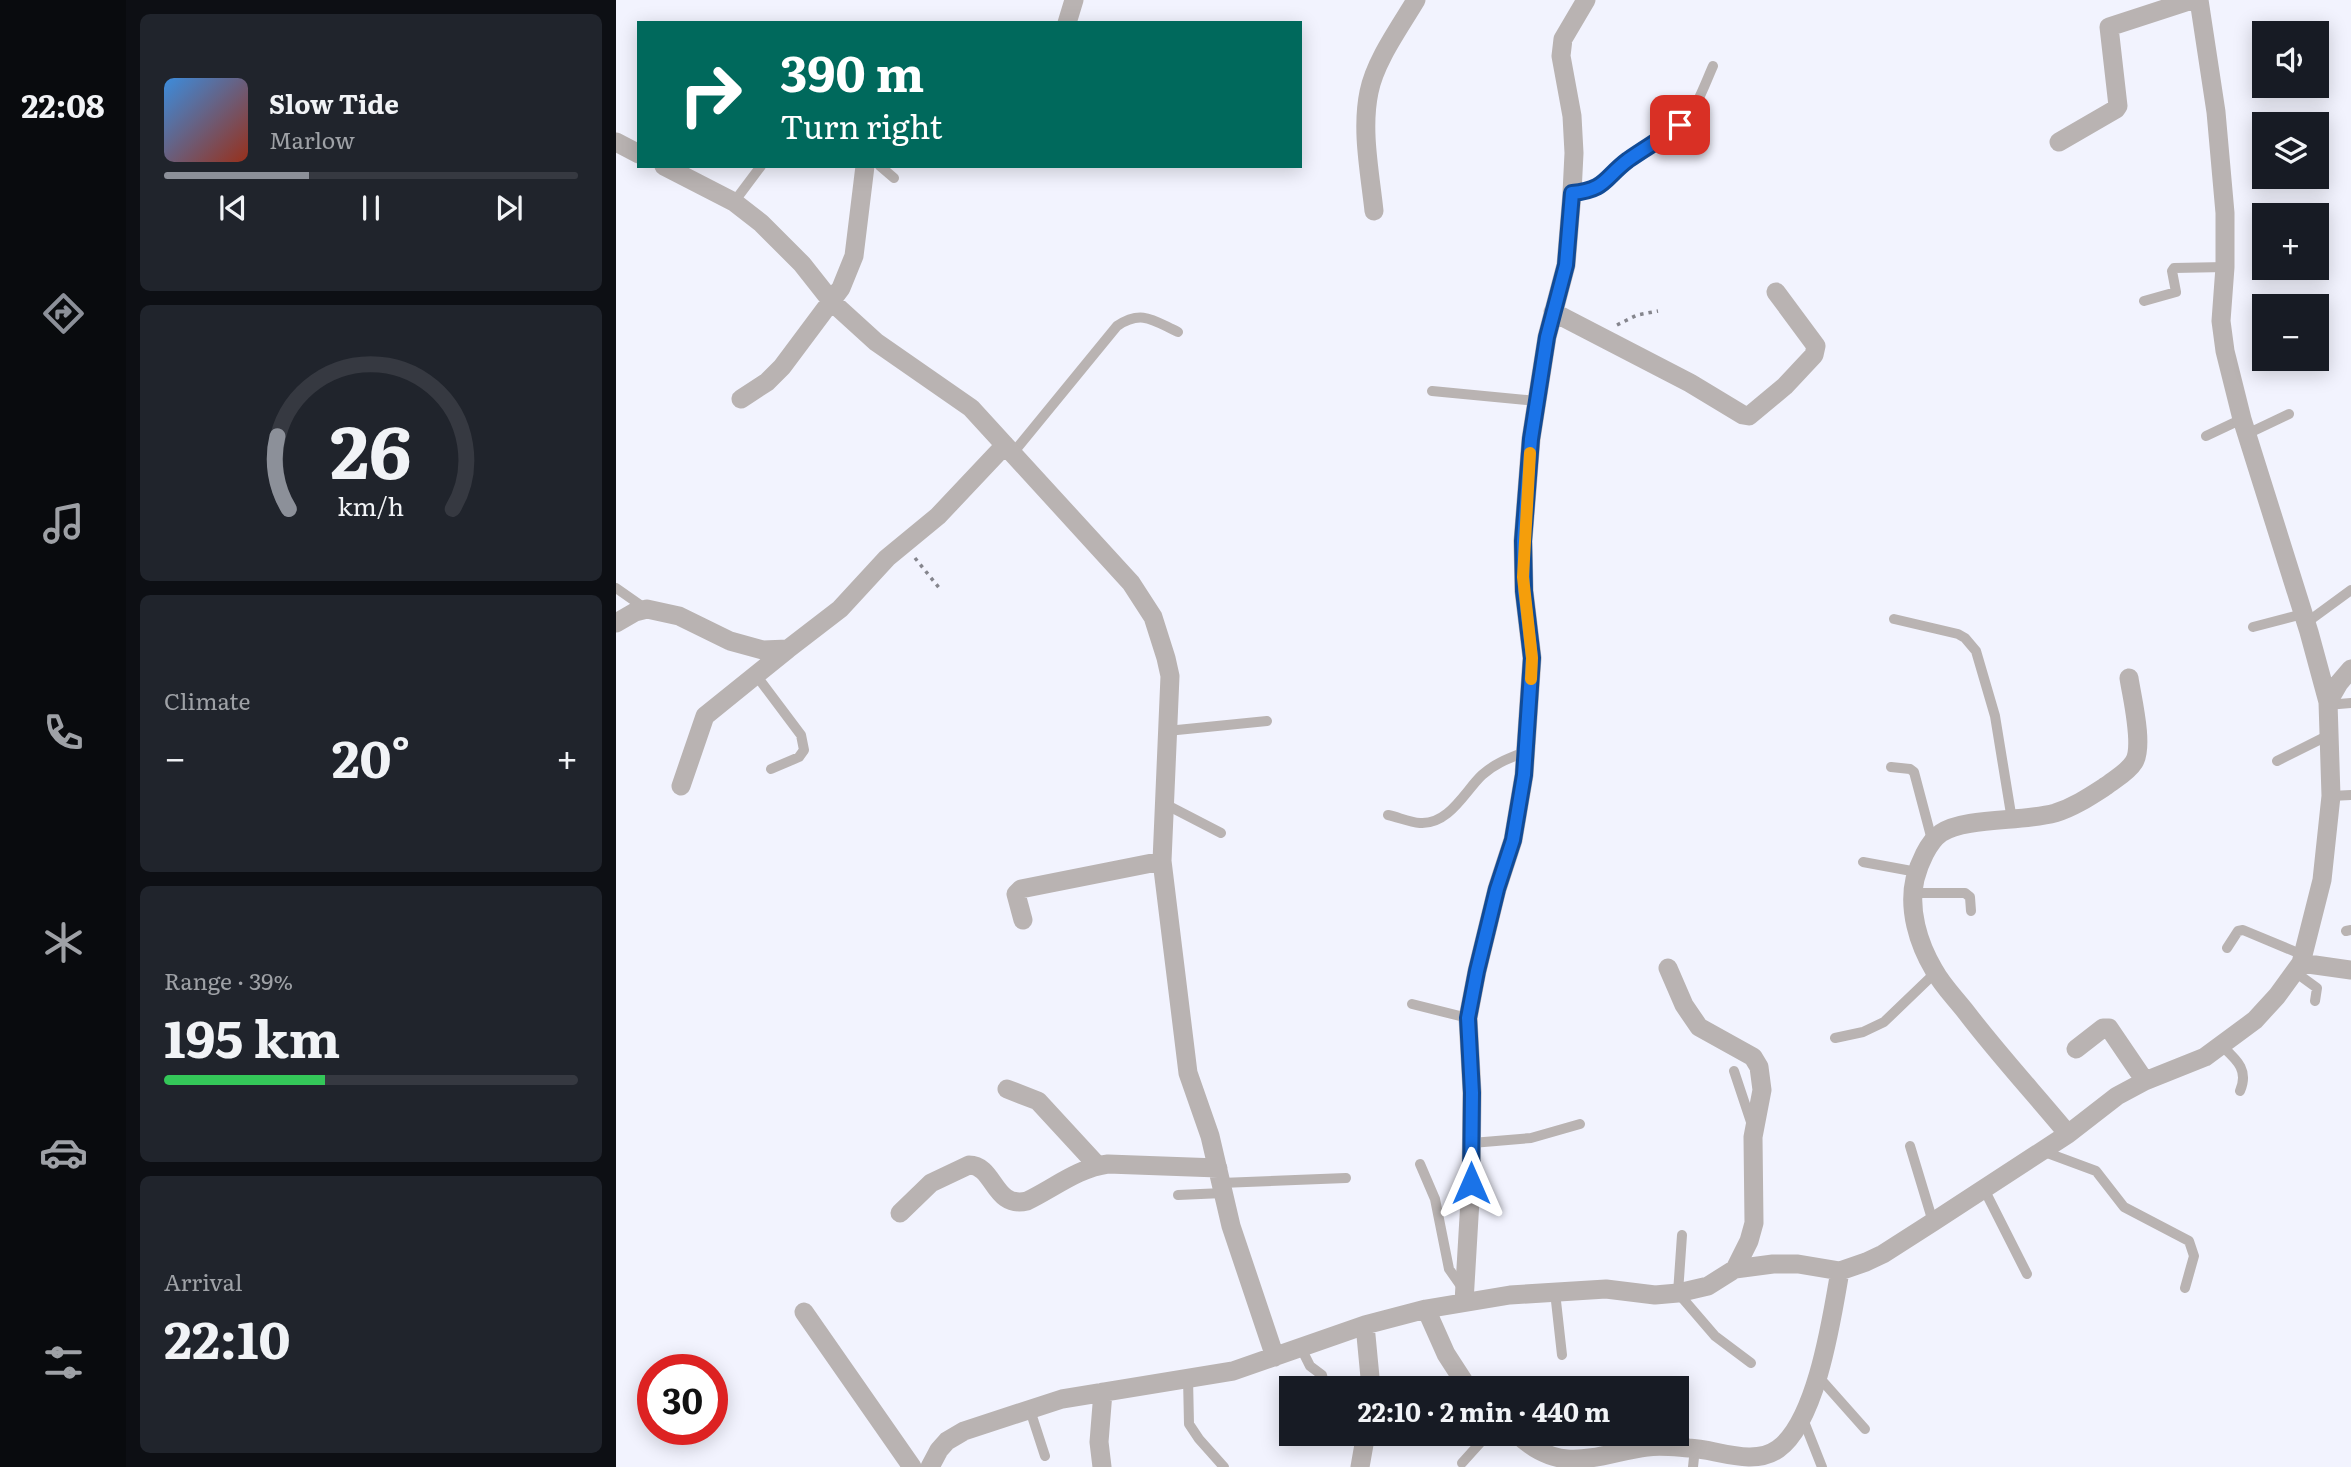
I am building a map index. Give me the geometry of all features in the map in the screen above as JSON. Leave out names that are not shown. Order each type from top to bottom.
[{"type":"street","points":[[1069,21],[1074,0]]},
{"type":"street","points":[[1374,211],[1366,125],[1369,91],[1375,71],[1416,0]]},
{"type":"street","points":[[1465,1297],[1472,1143],[1468,1018],[1497,889],[1513,840],[1526,751],[1532,658],[1523,584],[1523,541],[1531,439],[1547,337],[1566,265],[1572,193],[1572,116],[1561,56],[1563,39],[1586,0]]},
{"type":"street","points":[[2059,142],[2116,110],[2118,106],[2108,30],[2111,25],[2192,0]]},
{"type":"street","points":[[930,1467],[947,1441],[964,1431],[1062,1399],[1233,1371],[1366,1325],[1465,1297],[1606,1289],[1655,1294],[1678,1293],[1708,1286],[1735,1269],[1798,1264],[1840,1270],[1883,1254],[2068,1134],[2117,1097],[2145,1081],[2205,1057],[2255,1020],[2299,964],[2322,880],[2331,796],[2328,704],[2305,619],[2244,427],[2225,351],[2221,321],[2225,267],[2222,169],[2199,0]]},
{"type":"street","points":[[616,142],[637,153]]},
{"type":"street","points":[[668,168],[734,202],[761,223],[802,264],[832,302],[876,342],[971,408],[1131,583],[1153,617],[1170,676],[1162,861],[1188,1073],[1221,1181],[1231,1226],[1275,1357]]},
{"type":"street","points":[[741,399],[767,383],[782,367],[841,288],[854,256],[865,168]]},
{"type":"street","points":[[1553,312],[1749,416],[1785,386],[1816,351],[1816,346],[1776,292]]},
{"type":"street","points":[[681,786],[705,716],[840,609],[887,558],[938,516],[1009,449]]},
{"type":"street","points":[[616,623],[635,612],[647,609],[680,616],[722,637],[752,647],[778,651],[789,649]]},
{"type":"street","points":[[2328,704],[2339,683],[2351,670]]},
{"type":"street","points":[[2068,1134],[1987,1040],[1935,973],[1916,925],[1912,893],[1917,872],[1932,841],[1941,833],[1983,822],[2012,821],[2053,813],[2081,803],[2122,775],[2134,762],[2138,746],[2129,678]]},
{"type":"street","points":[[1023,920],[1016,894],[1021,889],[1162,861]]},
{"type":"street","points":[[2299,964],[2351,970]]},
{"type":"street","points":[[1668,968],[1684,1005],[1699,1027],[1753,1057],[1757,1062],[1762,1090],[1754,1129],[1754,1223],[1749,1241],[1735,1269]]},
{"type":"street","points":[[2076,1049],[2103,1028],[2109,1028],[2145,1081]]},
{"type":"street","points":[[1007,1089],[1038,1101],[1097,1165]]},
{"type":"street","points":[[900,1213],[931,1183],[969,1165],[980,1169],[1007,1200],[1017,1203],[1027,1201],[1097,1165],[1108,1164],[1221,1181]]},
{"type":"street","points":[[1530,1446],[1547,1455],[1569,1459],[1610,1460],[1648,1446],[1694,1457],[1752,1462],[1777,1450],[1791,1437],[1803,1418],[1824,1353],[1840,1270]]},
{"type":"street","points":[[1426,1308],[1446,1354],[1460,1376]]},
{"type":"street","points":[[804,1312],[912,1467]]},
{"type":"street","points":[[1366,1325],[1370,1376]]},
{"type":"street","points":[[1102,1392],[1099,1442],[1102,1467]]},
{"type":"street","points":[[1360,1467],[1364,1446]]},
{"type":"lane","points":[[1572,193],[1594,189],[1605,183],[1626,162],[1680,125],[1696,104],[1713,66]]},
{"type":"lane","points":[[734,202],[760,168]]},
{"type":"lane","points":[[882,168],[894,178]]},
{"type":"lane","points":[[2144,301],[2176,292],[2172,271],[2174,268],[2225,267]]},
{"type":"lane","points":[[1009,449],[1117,326],[1137,316],[1148,318],[1178,332]]},
{"type":"lane","points":[[1432,391],[1537,401]]},
{"type":"lane","points":[[2206,436],[2289,414]]},
{"type":"lane","points":[[616,588],[647,609]]},
{"type":"lane","points":[[2253,628],[2305,619],[2351,590]]},
{"type":"lane","points":[[1894,619],[1958,634],[1976,651],[1999,734],[2012,821]]},
{"type":"lane","points":[[756,675],[801,735],[804,743],[804,750],[799,757],[771,769]]},
{"type":"lane","points":[[2328,704],[2351,703]]},
{"type":"lane","points":[[1167,731],[1267,721]]},
{"type":"lane","points":[[2277,761],[2329,735]]},
{"type":"lane","points":[[1388,815],[1421,823],[1436,820],[1482,775],[1497,764],[1526,751]]},
{"type":"lane","points":[[1891,766],[1914,772],[1932,841]]},
{"type":"lane","points":[[2331,796],[2351,795]]},
{"type":"lane","points":[[1163,803],[1221,833]]},
{"type":"lane","points":[[1863,862],[1917,872]]},
{"type":"lane","points":[[1912,893],[1965,893],[1970,897],[1971,912]]},
{"type":"lane","points":[[2227,948],[2236,933],[2243,930],[2299,964],[2317,988],[2315,1001]]},
{"type":"lane","points":[[1835,1038],[1863,1032],[1884,1022],[1935,973]]},
{"type":"lane","points":[[1412,1004],[1468,1018]]},
{"type":"lane","points":[[2222,1046],[2245,1076],[2240,1091]]},
{"type":"lane","points":[[1734,1071],[1754,1129]]},
{"type":"lane","points":[[1472,1143],[1531,1138],[1580,1125]]},
{"type":"lane","points":[[1910,1146],[1933,1222]]},
{"type":"lane","points":[[2042,1151],[2096,1171],[2124,1207],[2189,1241],[2194,1256],[2185,1288]]},
{"type":"lane","points":[[1420,1164],[1435,1199],[1449,1269],[1465,1297]]},
{"type":"lane","points":[[1178,1195],[1221,1181],[1346,1178]]},
{"type":"lane","points":[[1984,1189],[2027,1274]]},
{"type":"lane","points":[[1682,1235],[1678,1293],[1715,1336],[1751,1363]]},
{"type":"lane","points":[[1555,1292],[1562,1355]]},
{"type":"lane","points":[[1301,1348],[1310,1366],[1322,1376]]},
{"type":"lane","points":[[1817,1375],[1865,1429]]},
{"type":"lane","points":[[1188,1378],[1189,1424],[1224,1467]]},
{"type":"lane","points":[[1030,1410],[1045,1456]]},
{"type":"lane","points":[[1803,1418],[1822,1467]]},
{"type":"lane","points":[[1462,1462],[1477,1446]]},
{"type":"path","points":[[1598,336],[1637,315],[1658,311]]},
{"type":"path","points":[[904,544],[940,589]]},
{"type":"slow traffic","points":[[1530,453],[1523,577],[1532,658],[1531,679]]},
{"type":"route","points":[[1471,1183],[1472,1093],[1468,1018],[1497,889],[1513,840],[1524,775],[1532,658],[1524,591],[1523,541],[1531,439],[1547,337],[1566,265],[1572,193],[1585,192],[1605,183],[1626,162],[1680,125]]}]
